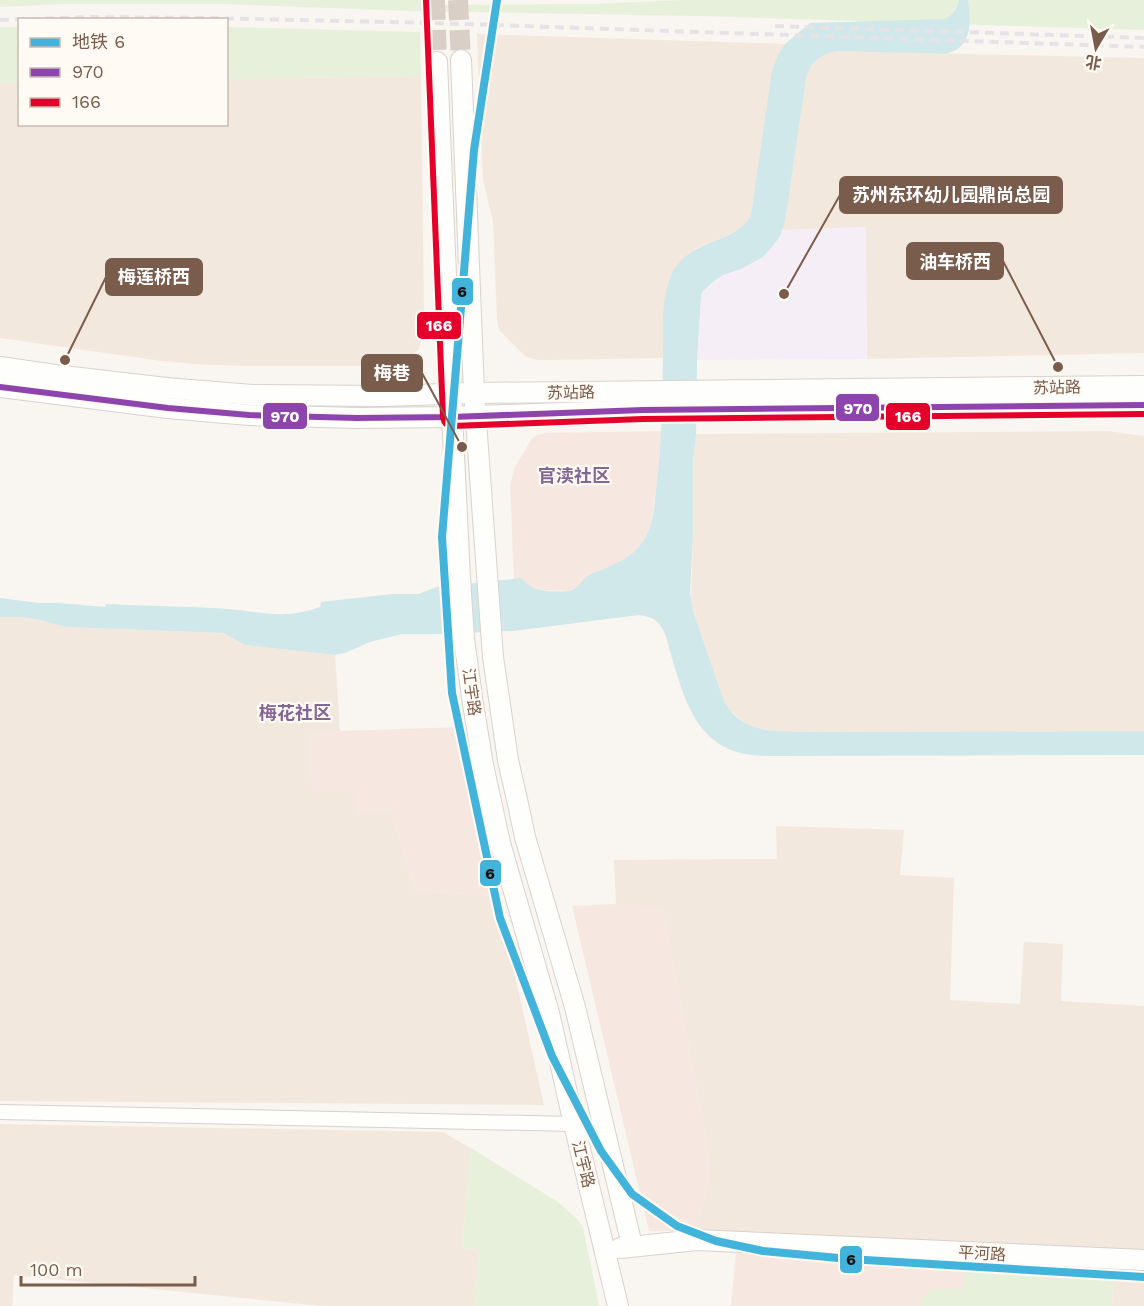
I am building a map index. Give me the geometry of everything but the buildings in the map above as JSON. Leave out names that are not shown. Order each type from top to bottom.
[{"type":"main road","name":"江宇路","points":[[461,60],[474,393],[493,657],[502,720],[508,760],[525,837],[575,1007],[632,1245]]},
{"type":"main road","name":"江宇路","points":[[437,62],[464,639],[492,810],[549,1013],[618,1306]]},
{"type":"main road","name":"苏站路","points":[[0,367],[165,388],[252,395],[384,396],[474,393],[643,401],[1144,405]]},
{"type":"main road","name":"苏站路","points":[[714,400],[843,390],[1144,386]]},
{"type":"main road","name":"苏站路","points":[[0,387],[144,406],[249,415],[357,418],[452,417],[643,401]]},
{"type":"main road","name":"平河路","points":[[605,1250],[632,1245],[697,1240],[1144,1260]]},
{"type":"street","points":[[0,1112],[574,1124]]},
{"type":"shaded area","points":[[477,34],[785,44],[837,51],[1144,58],[1144,353],[867,359],[865,227],[735,232],[695,249],[669,280],[664,315],[663,358],[538,360],[526,357],[499,330],[497,319],[493,221],[483,180]]},
{"type":"shaded area","points":[[421,76],[424,315],[423,336],[419,349],[409,358],[382,366],[243,366],[162,361],[0,338],[0,83],[18,83],[18,126],[228,126],[228,79]]},
{"type":"shaded area","points":[[866,227],[867,359],[697,360],[702,292],[714,281],[763,257],[782,230]]},
{"type":"shaded area","points":[[661,431],[658,476],[651,524],[642,544],[621,561],[586,576],[582,583],[570,591],[536,589],[521,578],[514,579],[510,485],[515,467],[531,440],[537,435],[547,433]]},
{"type":"shaded area","points":[[1108,431],[1144,436],[1144,731],[780,732],[747,725],[729,709],[724,701],[691,601],[693,462],[696,434]]},
{"type":"shaded area","points":[[0,617],[22,617],[66,627],[223,633],[245,645],[335,655],[340,731],[308,735],[355,791],[391,811],[415,891],[497,896],[544,1105],[0,1101]]},
{"type":"shaded area","points":[[461,727],[470,781],[497,896],[415,891],[391,811],[356,813],[355,792],[312,792],[308,735],[340,731]]},
{"type":"shaded area","points":[[776,826],[904,830],[900,875],[954,878],[950,1000],[1020,1004],[1024,942],[1063,944],[1061,1001],[1144,1006],[1144,1251],[696,1231],[709,1181],[708,1149],[663,910],[616,904],[614,860],[777,859]]},
{"type":"shaded area","points":[[616,904],[663,909],[708,1149],[709,1181],[696,1231],[649,1231],[572,906]]},
{"type":"shaded area","points":[[0,1124],[442,1132],[471,1148],[462,1248],[479,1250],[475,1306],[322,1306],[14,1275],[12,1306],[0,1306]]},
{"type":"shaded area","points":[[736,1251],[963,1260],[963,1289],[930,1289],[919,1306],[731,1306]]},
{"type":"shaded area","points":[[1114,1266],[1144,1268],[1144,1306],[1112,1306]]},
{"type":"green space","points":[[0,0],[419,0],[431,5],[592,4],[682,0],[1144,0],[1144,30],[222,4],[66,4],[0,7]]},
{"type":"green space","points":[[0,27],[18,27],[18,83],[0,83]]},
{"type":"green space","points":[[228,27],[420,32],[421,76],[228,79]]},
{"type":"green space","points":[[471,1148],[558,1202],[578,1220],[583,1227],[599,1306],[475,1306],[479,1250],[462,1248]]},
{"type":"green space","points":[[963,1260],[1114,1266],[1112,1306],[919,1306],[930,1289],[963,1289]]},
{"type":"water","points":[[959,0],[968,0],[969,26],[965,41],[953,51],[944,54],[837,51],[821,56],[814,63],[806,78],[785,221],[779,238],[763,257],[741,269],[723,275],[702,292],[693,462],[690,593],[693,611],[724,701],[739,719],[758,728],[804,732],[1144,731],[1144,755],[770,756],[733,751],[718,743],[705,732],[696,719],[682,689],[662,628],[652,619],[639,615],[513,631],[402,634],[370,642],[335,655],[245,645],[223,633],[66,627],[22,617],[0,617],[0,598],[105,607],[106,604],[197,607],[285,614],[320,607],[321,602],[393,594],[418,594],[437,587],[521,578],[536,589],[569,591],[590,574],[629,556],[646,537],[654,511],[661,439],[666,290],[676,267],[686,256],[734,232],[751,215],[772,71],[778,55],[785,44],[810,23],[944,19],[954,12]]},
{"type":"tunnel","points":[[435,0],[437,62]]},
{"type":"tunnel","points":[[458,0],[461,60]]},
{"type":"railway","points":[[60,18],[205,18]]},
{"type":"railway","points":[[0,20],[18,19]]},
{"type":"railway","points":[[228,19],[434,23],[1144,47]]},
{"type":"railway","points":[[775,26],[1144,38]]},
{"type":"metro line","name":"6","points":[[497,0],[474,150],[442,537],[452,693],[500,918],[552,1056],[601,1151],[632,1194],[677,1226],[716,1241],[763,1251],[849,1259],[1144,1277]]},
{"type":"transit line","name":"166","points":[[426,0],[443,417],[447,425],[643,419],[1144,414]]},
{"type":"transit line","name":"970","points":[[0,387],[168,408],[249,415],[357,418],[643,410],[1144,405]]},
{"type":"place","name":"苏州东环幼儿园鼎尚总园","points":[[784,294]]},
{"type":"place","name":"梅莲桥西","points":[[65,360]]},
{"type":"place","name":"油车桥西","points":[[1058,367]]},
{"type":"place","name":"梅巷","points":[[462,447]]},
{"type":"district","name":"官渎社区","points":[[574,476]]},
{"type":"district","name":"梅花社区","points":[[295,713]]}]
